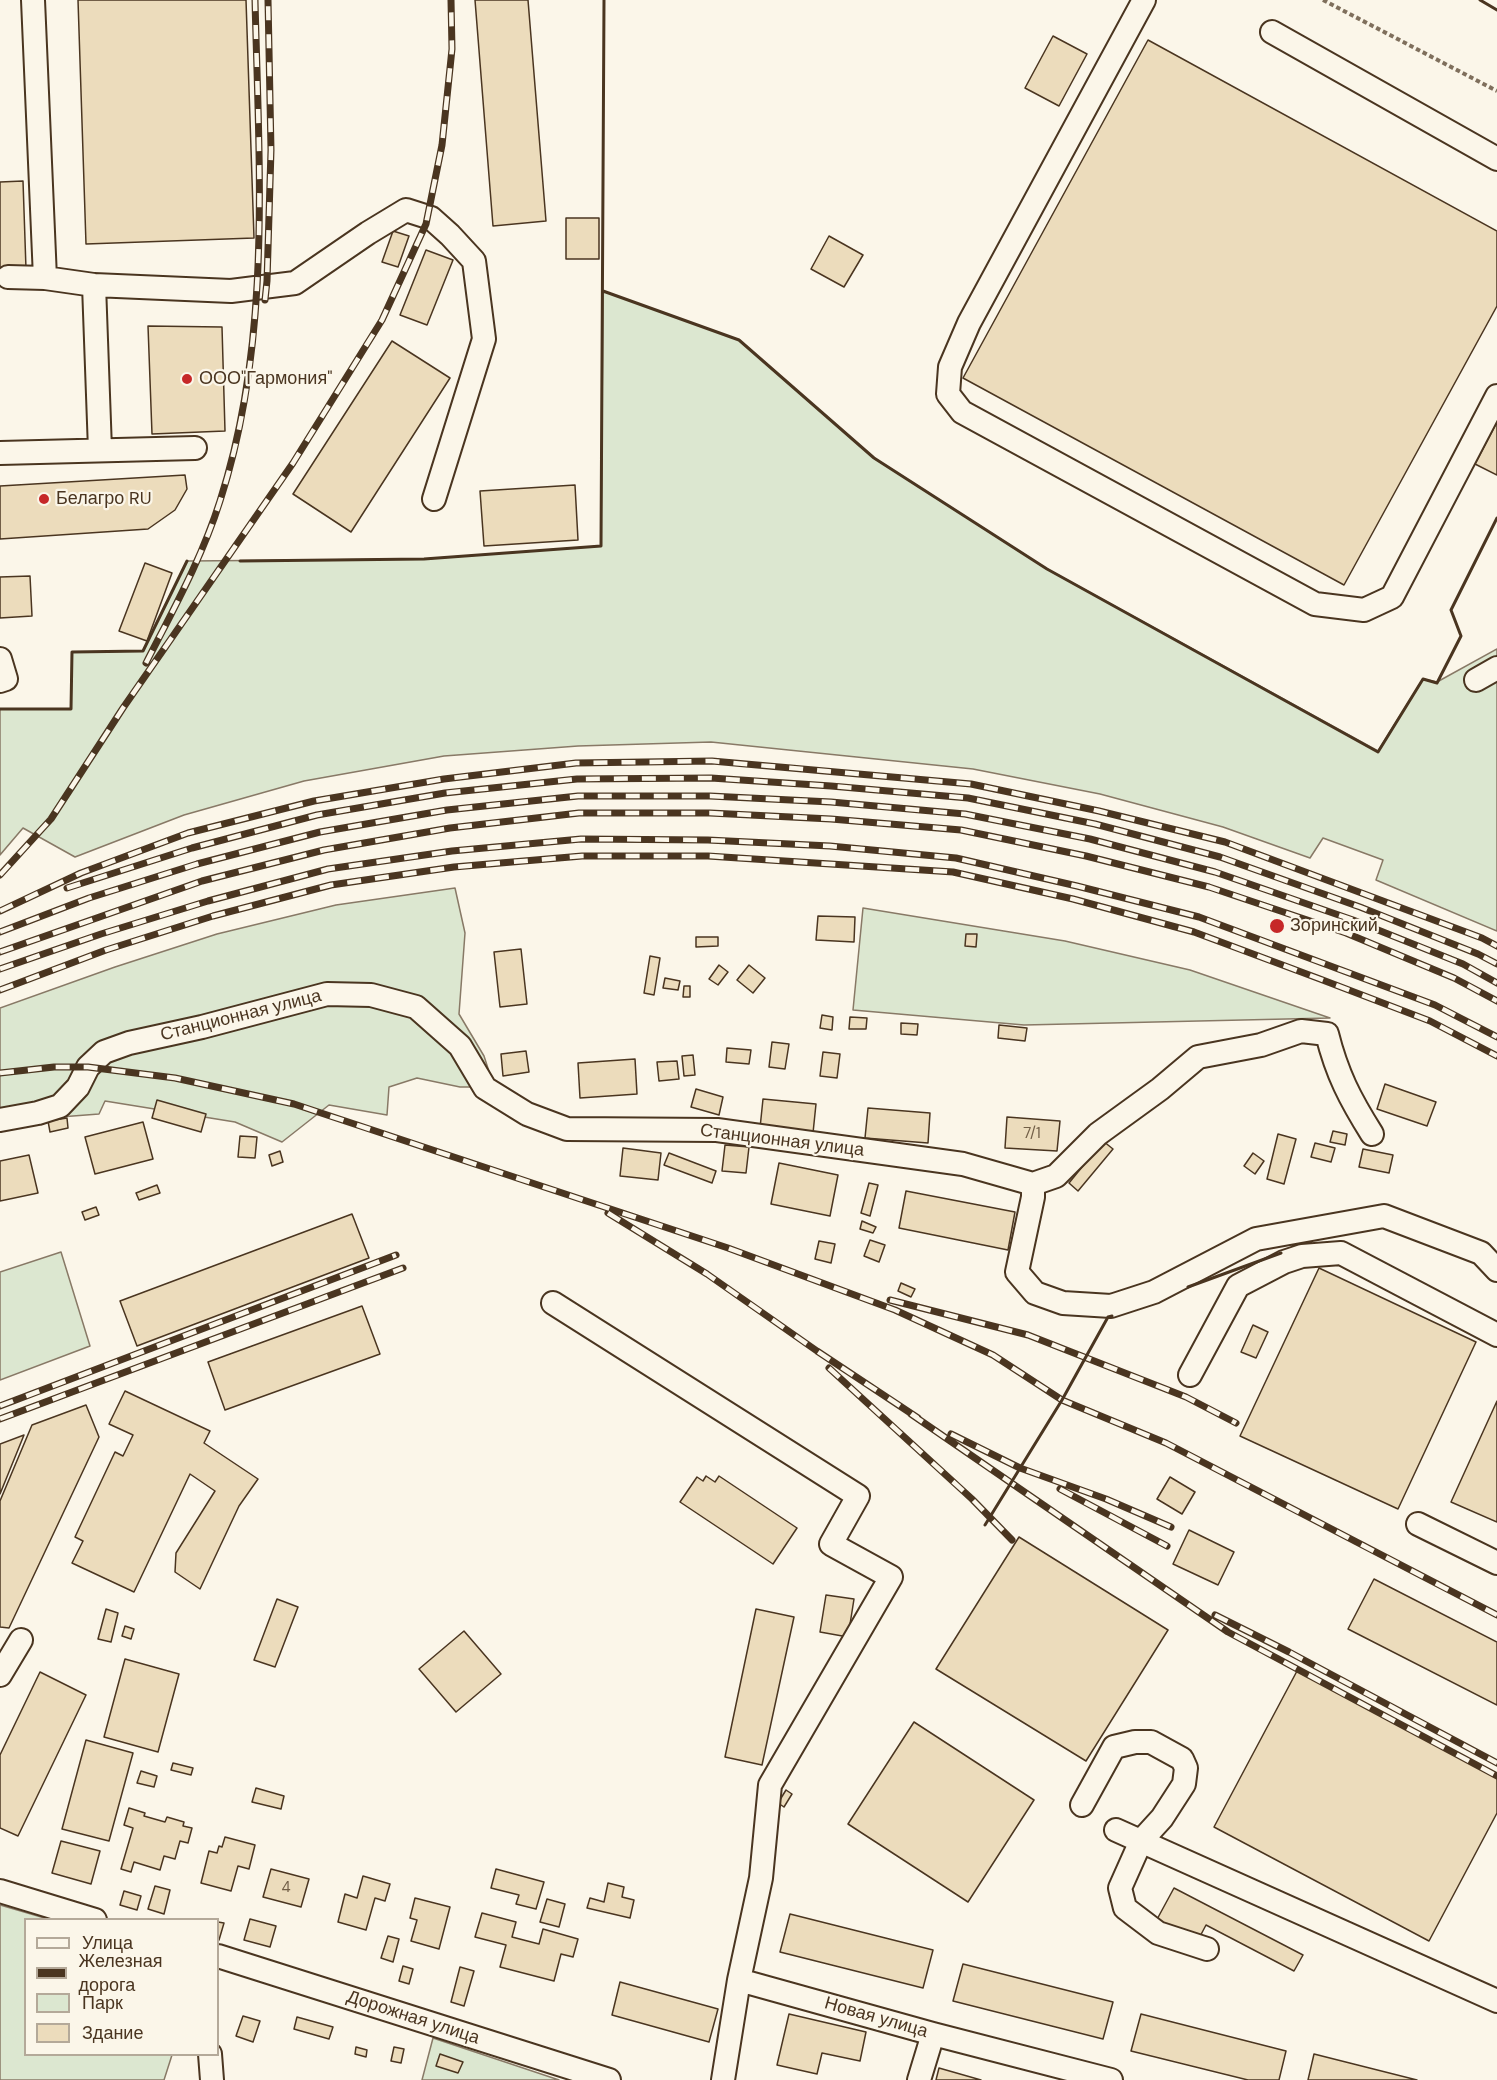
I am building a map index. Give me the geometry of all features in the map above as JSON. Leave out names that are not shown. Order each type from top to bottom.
[{"type":"street","points":[[33,0],[45,278]]},
{"type":"street","points":[[1144,0],[969,323],[950,367],[948,394],[962,412],[1316,604],[1364,610],[1392,597],[1497,396]]},
{"type":"street","points":[[1272,32],[1497,159]]},
{"type":"street","points":[[8,277],[45,278],[94,285],[231,291],[295,284],[406,210],[431,218],[474,261],[483,339],[434,499]]},
{"type":"street","points":[[94,285],[100,450]]},
{"type":"street","points":[[0,453],[195,448]]},
{"type":"street","points":[[0,659],[6,679],[0,681]]},
{"type":"street","points":[[1476,680],[1497,668]]},
{"type":"street","name":"Станционная улица","points":[[0,1120],[38,1113],[60,1106],[78,1087],[88,1067],[104,1052],[120,1046],[327,994],[371,995],[416,1007],[460,1046],[485,1088],[527,1114],[567,1129],[717,1130],[963,1164],[1033,1184]]},
{"type":"street","points":[[1372,1134],[1347,1095],[1333,1060],[1327,1034],[1301,1031],[1261,1045],[1198,1057],[1160,1089],[1098,1134],[1056,1176],[1033,1184],[1033,1197],[1017,1272],[1035,1293],[1063,1303],[1111,1306],[1154,1292],[1256,1239],[1384,1216],[1481,1253],[1497,1270]]},
{"type":"street","points":[[1190,1375],[1238,1286],[1284,1262],[1302,1256],[1341,1253],[1497,1335]]},
{"type":"street","points":[[554,1303],[858,1496],[831,1544],[891,1577],[770,1785],[761,1878],[739,1980],[723,2080]]},
{"type":"street","points":[[1418,1524],[1497,1563]]},
{"type":"street","points":[[0,1675],[21,1640]]},
{"type":"street","points":[[1082,1805],[1114,1747],[1136,1742],[1151,1742],[1182,1759],[1186,1768],[1184,1784],[1161,1818],[1141,1841],[1120,1888],[1125,1908],[1158,1932],[1207,1949]]},
{"type":"street","points":[[1116,1830],[1497,2001]]},
{"type":"street","points":[[0,1891],[88,1918]]},
{"type":"street","name":"Дорожная улица","points":[[219,1956],[609,2080]]},
{"type":"street","name":"Новая улица","points":[[739,1980],[1111,2080]]},
{"type":"street","points":[[919,2080],[933,2034]]},
{"type":"street","points":[[210,2056],[212,2080]]},
{"type":"path","points":[[1323,0],[1497,91]]},
{"type":"green space","points":[[603,291],[739,340],[874,458],[1047,569],[1378,751],[1423,679],[1437,682],[1497,649],[1497,931],[1376,880],[1383,860],[1323,838],[1310,858],[1223,827],[1100,794],[973,769],[711,742],[578,746],[444,756],[304,781],[184,815],[75,857],[23,828],[0,855],[0,709],[71,709],[72,652],[143,651],[187,561],[424,559],[601,546]]},
{"type":"green space","points":[[455,888],[465,933],[459,1014],[484,1056],[494,1087],[460,1087],[417,1078],[389,1087],[387,1115],[329,1105],[282,1142],[235,1122],[105,1101],[99,1114],[47,1118],[0,1127],[0,1008],[217,934],[336,905]]},
{"type":"green space","points":[[863,908],[1065,941],[1190,970],[1330,1018],[1024,1025],[853,1010]]},
{"type":"green space","points":[[61,1252],[90,1346],[0,1380],[0,1272]]},
{"type":"green space","points":[[0,1905],[45,1918],[24,1918],[24,2056],[172,2056],[164,2080],[0,2080]]},
{"type":"green space","points":[[433,2038],[559,2080],[422,2080]]},
{"type":"building","points":[[78,0],[246,0],[254,238],[86,244]]},
{"type":"building","points":[[475,0],[528,0],[546,221],[493,226]]},
{"type":"building","points":[[1053,36],[1087,54],[1059,106],[1025,88]]},
{"type":"building","points":[[1148,40],[1497,231],[1497,306],[1344,585],[963,378]]},
{"type":"building","points":[[23,181],[26,269],[0,269],[0,182]]},
{"type":"building","points":[[566,218],[599,218],[599,259],[566,259]]},
{"type":"building","points":[[393,231],[409,236],[398,267],[382,262]]},
{"type":"building","points":[[829,236],[863,255],[844,287],[811,269]]},
{"type":"building","points":[[426,250],[453,260],[427,325],[400,315]]},
{"type":"building","name":"ООО\"Гармония\"","points":[[148,326],[222,327],[225,431],[152,434]]},
{"type":"building","points":[[392,341],[450,378],[351,532],[293,494]]},
{"type":"building","points":[[1497,422],[1497,475],[1475,464]]},
{"type":"building","points":[[185,475],[187,489],[175,510],[148,529],[0,539],[0,486]]},
{"type":"building","points":[[575,485],[578,540],[484,546],[480,491]]},
{"type":"building","points":[[145,563],[172,573],[147,641],[119,631]]},
{"type":"building","points":[[30,576],[32,616],[0,618],[0,577]]},
{"type":"building","points":[[818,916],[855,917],[854,942],[816,940]]},
{"type":"building","points":[[966,934],[977,934],[976,947],[965,946]]},
{"type":"building","points":[[696,937],[718,937],[718,946],[696,947]]},
{"type":"building","points":[[521,949],[527,1004],[500,1007],[494,952]]},
{"type":"building","points":[[650,956],[660,958],[654,995],[644,993]]},
{"type":"building","points":[[719,965],[728,972],[718,985],[709,979]]},
{"type":"building","points":[[749,965],[765,978],[753,993],[737,980]]},
{"type":"building","points":[[665,978],[680,981],[678,990],[663,988]]},
{"type":"building","points":[[684,986],[690,986],[690,997],[683,997]]},
{"type":"building","points":[[822,1015],[833,1017],[832,1030],[820,1028]]},
{"type":"building","points":[[850,1017],[867,1018],[866,1029],[849,1029]]},
{"type":"building","points":[[901,1023],[918,1024],[917,1035],[901,1034]]},
{"type":"building","points":[[999,1025],[1027,1028],[1025,1041],[998,1038]]},
{"type":"building","points":[[772,1042],[789,1044],[785,1069],[769,1067]]},
{"type":"building","points":[[727,1048],[751,1050],[749,1064],[726,1062]]},
{"type":"building","points":[[526,1051],[529,1072],[503,1076],[501,1054]]},
{"type":"building","points":[[823,1052],[840,1054],[837,1078],[820,1076]]},
{"type":"building","points":[[693,1055],[695,1075],[684,1076],[682,1056]]},
{"type":"building","points":[[635,1059],[637,1094],[580,1098],[578,1063]]},
{"type":"building","points":[[677,1061],[679,1079],[659,1081],[657,1062]]},
{"type":"building","points":[[1385,1084],[1436,1102],[1427,1126],[1377,1109]]},
{"type":"building","points":[[696,1089],[723,1097],[719,1115],[691,1107]]},
{"type":"building","points":[[763,1099],[816,1104],[813,1133],[760,1128]]},
{"type":"building","points":[[157,1100],[206,1114],[201,1132],[152,1118]]},
{"type":"building","points":[[868,1108],[930,1113],[928,1143],[865,1138]]},
{"type":"building","points":[[1007,1117],[1060,1121],[1057,1151],[1005,1148]]},
{"type":"building","points":[[67,1118],[68,1128],[50,1132],[48,1121]]},
{"type":"building","points":[[143,1122],[153,1159],[95,1174],[85,1137]]},
{"type":"building","points":[[1333,1131],[1347,1134],[1345,1145],[1330,1142]]},
{"type":"building","points":[[1278,1134],[1296,1139],[1284,1184],[1267,1179]]},
{"type":"building","points":[[240,1136],[257,1137],[255,1158],[238,1157]]},
{"type":"building","points":[[1103,1141],[1113,1149],[1078,1191],[1069,1183]]},
{"type":"building","points":[[1315,1143],[1335,1148],[1331,1162],[1311,1157]]},
{"type":"building","points":[[725,1145],[749,1147],[746,1173],[722,1171]]},
{"type":"building","points":[[623,1148],[661,1153],[658,1180],[620,1176]]},
{"type":"building","points":[[1363,1149],[1393,1155],[1389,1173],[1359,1167]]},
{"type":"building","points":[[280,1151],[283,1162],[272,1166],[269,1155]]},
{"type":"building","points":[[669,1153],[716,1171],[712,1183],[664,1165]]},
{"type":"building","points":[[1253,1153],[1264,1161],[1255,1174],[1244,1166]]},
{"type":"building","points":[[29,1155],[38,1193],[0,1201],[0,1161]]},
{"type":"building","points":[[779,1163],[838,1175],[830,1216],[771,1204]]},
{"type":"building","points":[[869,1183],[878,1185],[870,1216],[861,1213]]},
{"type":"building","points":[[157,1185],[160,1193],[139,1200],[136,1193]]},
{"type":"building","points":[[906,1191],[1015,1212],[1008,1250],[899,1228]]},
{"type":"building","points":[[96,1207],[99,1215],[85,1220],[82,1212]]},
{"type":"building","points":[[352,1214],[369,1258],[137,1346],[120,1301]]},
{"type":"building","points":[[862,1221],[876,1227],[873,1233],[860,1229]]},
{"type":"building","points":[[870,1240],[885,1245],[879,1262],[864,1256]]},
{"type":"building","points":[[819,1241],[835,1244],[831,1263],[815,1259]]},
{"type":"building","points":[[1319,1268],[1476,1342],[1398,1509],[1240,1436]]},
{"type":"building","points":[[901,1283],[915,1289],[911,1297],[898,1291]]},
{"type":"building","points":[[362,1306],[380,1354],[225,1410],[208,1362]]},
{"type":"building","points":[[1253,1325],[1268,1332],[1256,1358],[1241,1352]]},
{"type":"building","points":[[125,1391],[210,1431],[204,1443],[258,1479],[239,1506],[200,1589],[175,1572],[176,1553],[215,1491],[190,1474],[134,1592],[72,1563],[83,1541],[75,1537],[115,1452],[123,1456],[133,1435],[109,1424]]},
{"type":"building","points":[[1497,1401],[1497,1522],[1451,1502]]},
{"type":"building","points":[[86,1405],[99,1437],[9,1628],[0,1627],[0,1501],[32,1425]]},
{"type":"building","points":[[24,1435],[0,1494],[0,1444]]},
{"type":"building","points":[[706,1476],[715,1482],[719,1476],[797,1528],[773,1564],[680,1502],[697,1477],[703,1481]]},
{"type":"building","points":[[1170,1477],[1195,1492],[1182,1514],[1157,1499]]},
{"type":"building","points":[[1189,1530],[1234,1552],[1218,1585],[1173,1564]]},
{"type":"building","points":[[1019,1537],[1168,1630],[1086,1761],[936,1669]]},
{"type":"building","points":[[1374,1579],[1497,1642],[1497,1705],[1348,1629]]},
{"type":"building","points":[[826,1595],[854,1599],[848,1637],[820,1632]]},
{"type":"building","points":[[277,1599],[298,1607],[275,1667],[254,1660]]},
{"type":"building","points":[[106,1609],[118,1613],[111,1642],[98,1639]]},
{"type":"building","points":[[756,1609],[794,1617],[762,1765],[725,1757]]},
{"type":"building","points":[[125,1626],[134,1629],[131,1639],[122,1636]]},
{"type":"building","points":[[464,1631],[501,1674],[456,1712],[419,1669]]},
{"type":"building","points":[[125,1659],[179,1674],[158,1752],[104,1737]]},
{"type":"building","points":[[1297,1671],[1497,1776],[1497,1813],[1429,1941],[1214,1827]]},
{"type":"building","points":[[40,1672],[86,1695],[18,1836],[0,1828],[0,1755]]},
{"type":"building","points":[[914,1722],[1034,1800],[968,1902],[848,1824]]},
{"type":"building","points":[[86,1740],[133,1753],[109,1841],[62,1829]]},
{"type":"building","points":[[173,1763],[193,1768],[191,1775],[171,1770]]},
{"type":"building","points":[[141,1771],[157,1776],[154,1787],[137,1783]]},
{"type":"building","points":[[256,1788],[284,1796],[281,1809],[252,1802]]},
{"type":"building","points":[[786,1790],[792,1794],[784,1807],[778,1803]]},
{"type":"building","points":[[129,1808],[145,1813],[144,1816],[165,1822],[167,1817],[184,1822],[183,1826],[192,1828],[188,1843],[180,1841],[175,1859],[164,1856],[160,1870],[134,1862],[131,1872],[121,1869],[133,1828],[124,1825]]},
{"type":"building","points":[[225,1837],[255,1845],[249,1869],[238,1866],[231,1891],[201,1883],[209,1851],[217,1853]]},
{"type":"building","points":[[61,1841],[100,1851],[91,1884],[52,1873]]},
{"type":"building","points":[[271,1869],[309,1879],[301,1907],[263,1897]]},
{"type":"building","points":[[496,1869],[544,1882],[536,1909],[516,1904],[519,1895],[491,1888]]},
{"type":"building","points":[[363,1876],[390,1884],[385,1901],[375,1898],[366,1930],[338,1922],[345,1894],[357,1898]]},
{"type":"building","points":[[608,1883],[624,1887],[622,1897],[634,1900],[630,1918],[587,1908],[590,1898],[604,1902]]},
{"type":"building","points":[[155,1886],[170,1890],[164,1914],[148,1909]]},
{"type":"building","points":[[1174,1888],[1303,1955],[1294,1971],[1206,1925],[1196,1944],[1155,1923]]},
{"type":"building","points":[[124,1891],[141,1896],[137,1910],[120,1905]]},
{"type":"building","points":[[415,1898],[450,1907],[439,1949],[411,1941],[417,1920],[410,1918]]},
{"type":"building","points":[[547,1899],[565,1904],[559,1927],[540,1922]]},
{"type":"building","points":[[482,1913],[516,1922],[512,1937],[539,1944],[543,1929],[578,1939],[573,1957],[561,1954],[554,1981],[500,1967],[506,1945],[475,1937]]},
{"type":"building","points":[[790,1914],[933,1950],[923,1988],[780,1952]]},
{"type":"building","points":[[250,1919],[276,1926],[270,1947],[244,1940]]},
{"type":"building","points":[[219,1922],[224,1923],[219,1940]]},
{"type":"building","points":[[388,1936],[399,1939],[393,1962],[381,1958]]},
{"type":"building","points":[[963,1964],[1113,2002],[1103,2039],[953,2001]]},
{"type":"building","points":[[403,1966],[413,1969],[409,1984],[399,1981]]},
{"type":"building","points":[[460,1967],[474,1971],[464,2006],[451,2002]]},
{"type":"building","points":[[620,1982],[718,2009],[709,2042],[612,2015]]},
{"type":"building","points":[[789,2014],[866,2032],[860,2061],[822,2053],[817,2074],[777,2065]]},
{"type":"building","points":[[1141,2014],[1286,2051],[1279,2080],[1248,2080],[1131,2051]]},
{"type":"building","points":[[243,2016],[260,2021],[253,2042],[236,2036]]},
{"type":"building","points":[[297,2017],[333,2027],[329,2039],[294,2029]]},
{"type":"building","points":[[356,2047],[367,2050],[366,2057],[355,2054]]},
{"type":"building","points":[[394,2047],[404,2049],[401,2063],[391,2061]]},
{"type":"building","points":[[440,2054],[463,2062],[458,2073],[436,2066]]},
{"type":"building","points":[[1314,2054],[1417,2080],[1308,2080]]},
{"type":"building","points":[[939,2068],[981,2080],[936,2080]]},
{"type":"railway","points":[[146,663],[186,584],[213,522],[237,440],[248,378],[255,316],[258,253],[259,126],[255,0]]},
{"type":"railway","points":[[265,300],[271,150],[268,0]]},
{"type":"railway","points":[[0,875],[51,819],[123,708],[293,463],[382,320],[426,224],[442,145],[452,49],[451,0]]},
{"type":"railway","points":[[0,911],[81,873],[188,833],[314,801],[444,779],[576,763],[712,761],[971,784],[1099,811],[1225,842],[1482,938],[1497,946]]},
{"type":"railway","points":[[67,888],[192,848],[317,815],[445,793],[577,779],[711,778],[968,798],[1095,824],[1220,857],[1360,907],[1478,954],[1497,964]]},
{"type":"railway","points":[[0,932],[89,898],[197,864],[320,832],[447,810],[578,796],[710,796],[831,802],[965,814],[1090,839],[1215,872],[1353,920],[1463,964],[1497,983]]},
{"type":"railway","points":[[0,952],[202,881],[324,850],[450,828],[579,813],[710,813],[831,819],[961,830],[1086,856],[1209,887],[1346,933],[1454,978],[1497,1001]]},
{"type":"railway","points":[[0,969],[101,934],[208,901],[328,869],[452,851],[581,839],[708,840],[830,846],[956,858],[1077,886],[1199,917],[1435,1005],[1497,1037]]},
{"type":"railway","points":[[0,990],[106,950],[213,916],[331,885],[454,867],[582,856],[708,856],[953,872],[1073,899],[1194,932],[1430,1021],[1497,1056]]},
{"type":"railway","points":[[0,1073],[54,1067],[88,1067],[175,1078],[294,1104],[728,1248],[895,1310],[993,1355],[1062,1400],[1166,1443],[1497,1615]]},
{"type":"railway","points":[[608,1213],[707,1274],[918,1418]]},
{"type":"railway","points":[[0,1406],[396,1255]]},
{"type":"railway","points":[[0,1419],[403,1268]]},
{"type":"railway","points":[[890,1300],[1028,1335],[1186,1397],[1236,1423]]},
{"type":"railway","points":[[829,1368],[972,1499],[1012,1540]]},
{"type":"railway","points":[[911,1414],[1228,1632],[1497,1776]]},
{"type":"railway","points":[[951,1434],[1020,1468],[1106,1499],[1171,1527]]},
{"type":"railway","points":[[1060,1489],[1167,1546]]},
{"type":"railway","points":[[1215,1615],[1497,1763]]},
{"type":"wall","points":[[240,561],[424,559],[601,546],[604,0]]},
{"type":"wall","points":[[1480,0],[1497,10]]},
{"type":"wall","points":[[603,291],[739,340],[874,458],[1047,569],[1378,752],[1423,679],[1437,683],[1461,636],[1451,610],[1497,518]]},
{"type":"wall","points":[[0,709],[71,709],[72,652],[143,651],[187,561]]},
{"type":"wall","points":[[1188,1287],[1281,1253]]},
{"type":"wall","points":[[985,1525],[1062,1400],[1108,1317],[1112,1316]]},
{"type":"place","name":"ООО\"Гармония\"","points":[[187,379]]},
{"type":"place","name":"Белагро RU","points":[[44,499]]},
{"type":"place","name":"Зоринский","points":[[1277,926]]}]
